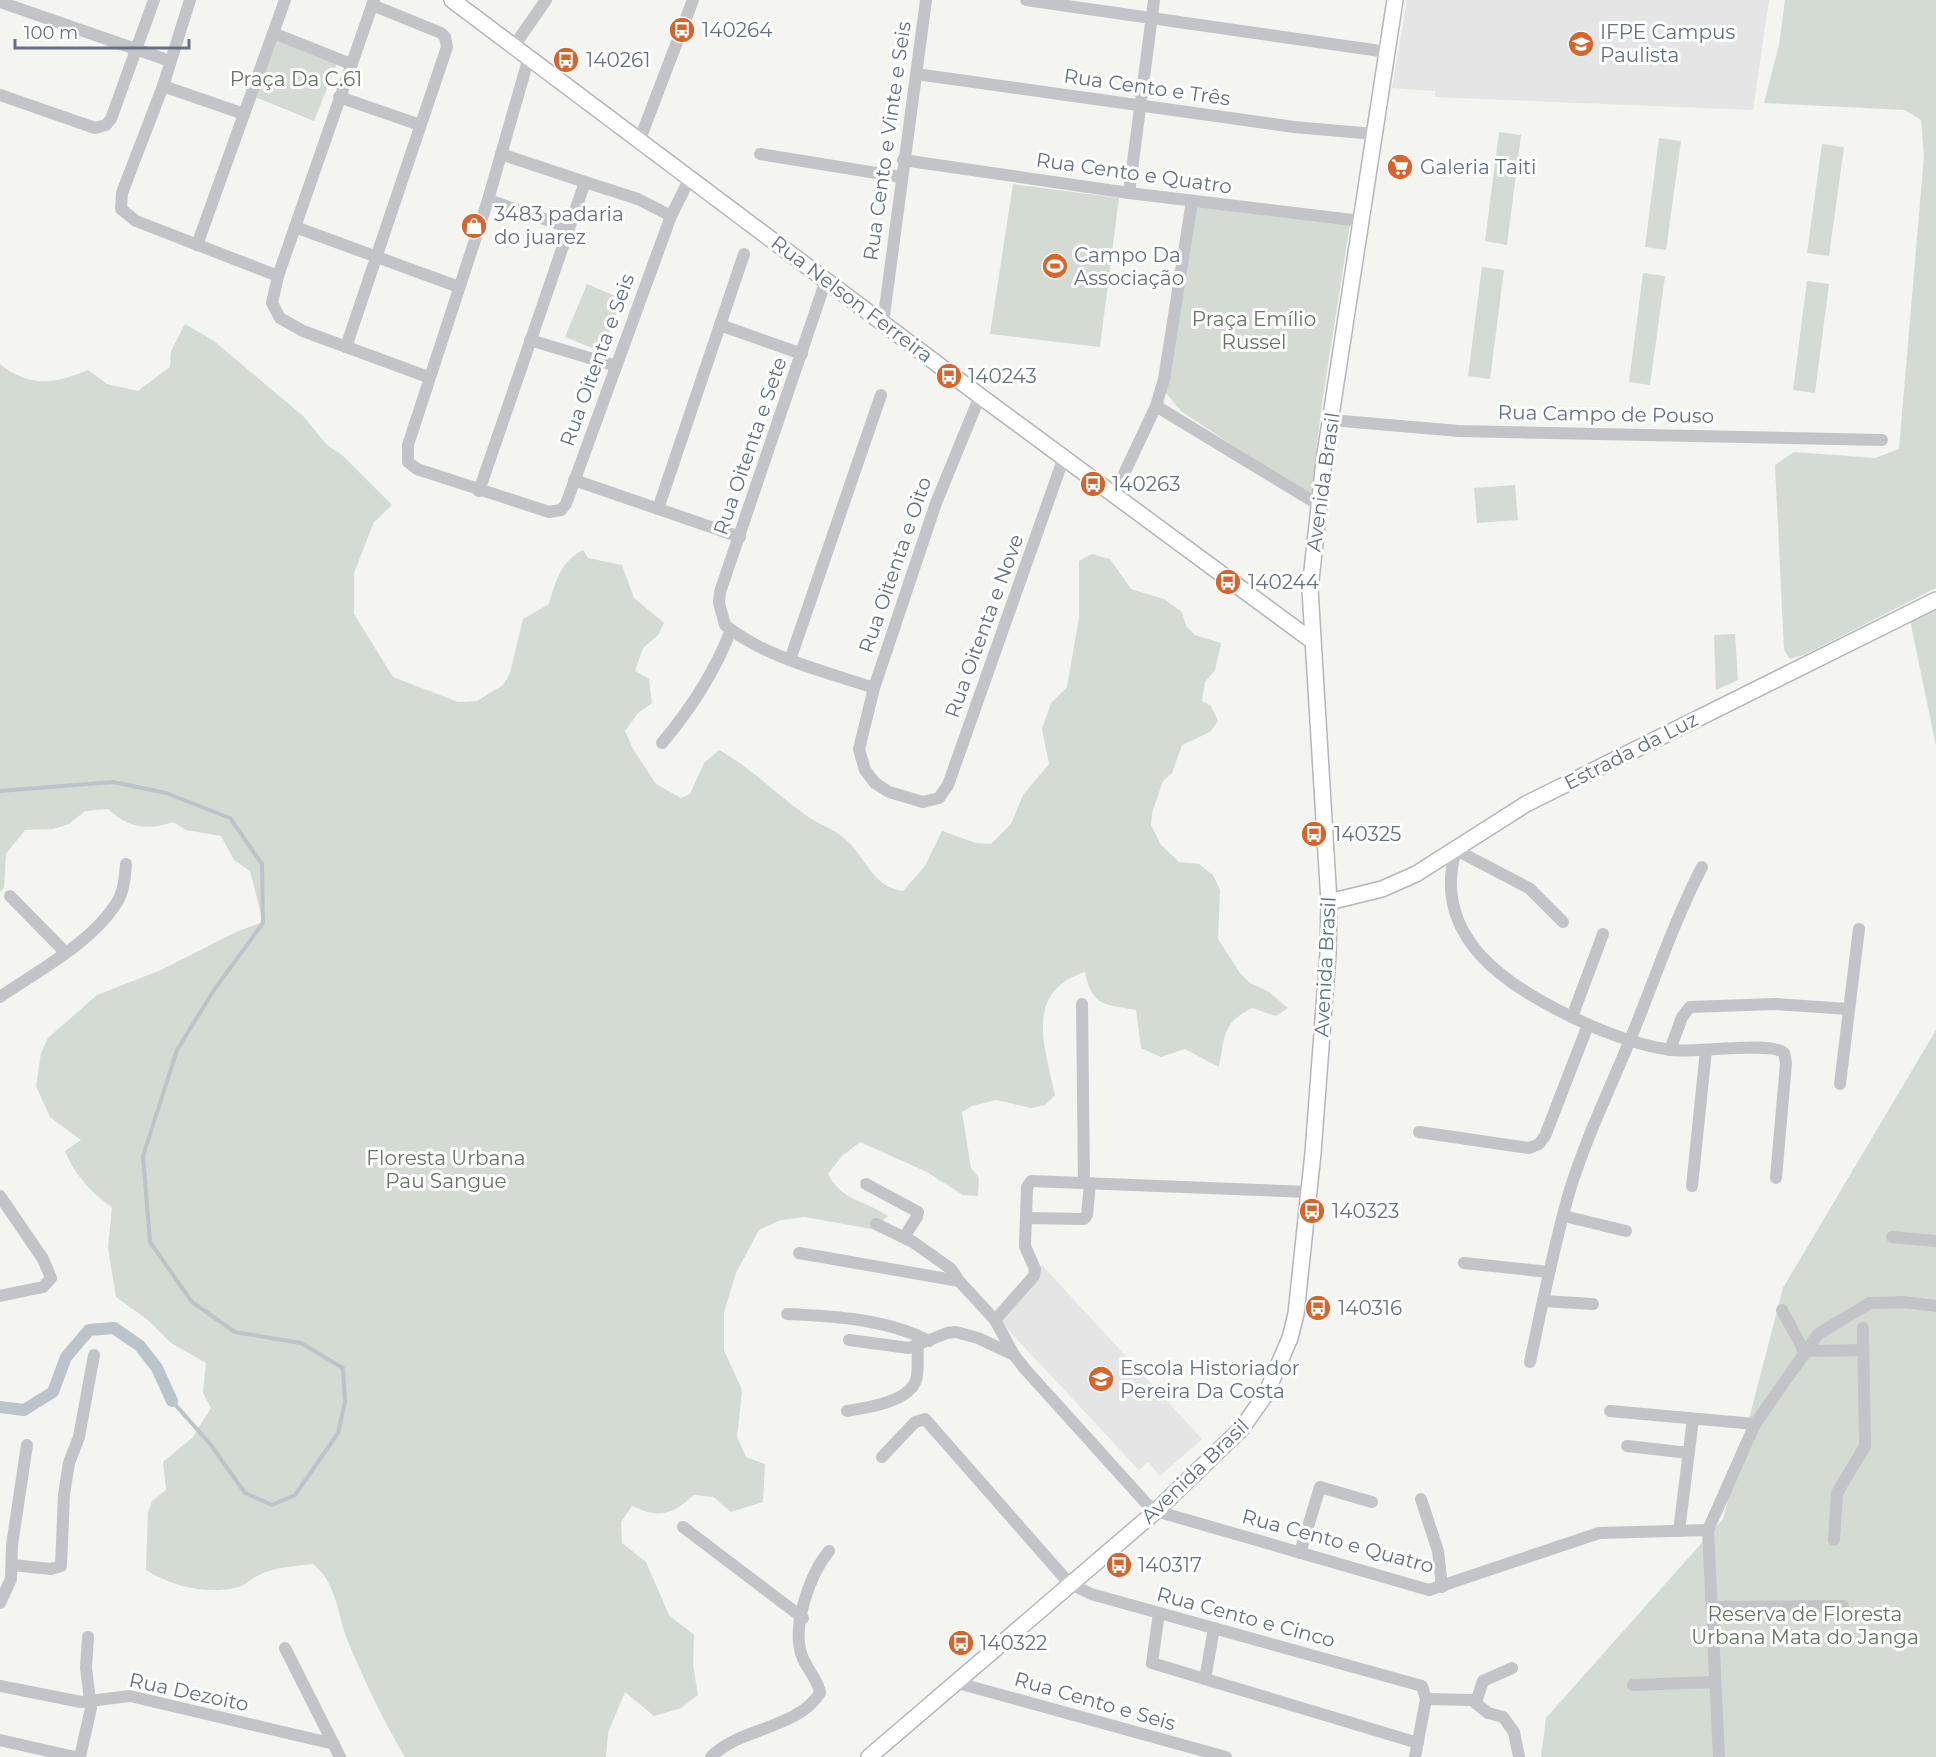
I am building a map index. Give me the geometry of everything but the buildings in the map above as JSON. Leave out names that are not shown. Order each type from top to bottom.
[{"type":"main road","name":"Rua Nelson Ferreira","points":[[452,0],[980,396],[1311,640]]},
{"type":"main road","name":"Avenida Brasil","points":[[868,1757],[1156,1511],[1242,1428],[1266,1394],[1290,1338],[1296,1314],[1309,1192],[1328,954],[1329,902],[1311,640],[1310,589],[1331,420],[1395,0]]},
{"type":"main road","name":"Estrada da Luz","points":[[1329,902],[1382,889],[1416,874],[1526,804],[1936,600]]},
{"type":"street","points":[[0,95],[95,128],[106,125],[111,119],[154,0]]},
{"type":"street","points":[[189,0],[163,86],[122,193],[121,210],[136,220],[278,276]]},
{"type":"street","points":[[197,245],[285,0]]},
{"type":"street","points":[[514,46],[546,0]]},
{"type":"street","points":[[640,139],[693,0]]},
{"type":"street","name":"Rua Cento e Vinte e Seis","points":[[883,323],[926,0]]},
{"type":"street","points":[[1026,0],[1387,52]]},
{"type":"street","points":[[1129,193],[1154,0]]},
{"type":"street","points":[[0,2],[170,61]]},
{"type":"street","points":[[346,347],[447,41],[441,33],[373,3],[294,227],[272,303],[280,318],[303,331],[346,347],[428,377]]},
{"type":"street","points":[[273,33],[351,64]]},
{"type":"street","points":[[529,57],[488,200],[428,377],[408,445],[408,462],[417,469],[479,491],[568,228],[586,182]]},
{"type":"street","name":"Rua Cento e Três","points":[[916,74],[1294,127],[1374,134]]},
{"type":"street","points":[[163,86],[244,114]]},
{"type":"street","points":[[339,97],[420,125]]},
{"type":"street","points":[[501,154],[638,199],[671,216]]},
{"type":"street","points":[[760,154],[901,177]]},
{"type":"street","name":"Rua Cento e Quatro","points":[[903,160],[1129,193],[1360,221]]},
{"type":"street","name":"Rua Oitenta e Seis","points":[[479,491],[549,512],[561,510],[566,504],[671,216],[690,178]]},
{"type":"street","points":[[488,200],[568,228]]},
{"type":"street","points":[[1114,495],[1156,406],[1164,379],[1192,201]]},
{"type":"street","points":[[294,227],[459,287]]},
{"type":"street","points":[[658,509],[744,254]]},
{"type":"street","name":"Rua Oitenta e Sete","points":[[728,628],[719,603],[720,592],[826,280]]},
{"type":"street","points":[[720,325],[802,354]]},
{"type":"street","points":[[530,340],[616,366]]},
{"type":"street","points":[[790,660],[881,395]]},
{"type":"street","name":"Rua Oitenta e Oito","points":[[859,749],[874,688],[936,503],[980,396]]},
{"type":"street","points":[[1156,406],[1319,505]]},
{"type":"street","name":"Rua Campo de Pouso","points":[[1331,420],[1459,431],[1882,440]]},
{"type":"street","name":"Rua Oitenta e Nove","points":[[859,749],[865,770],[875,783],[889,792],[923,802],[939,798],[948,785],[1064,457]]},
{"type":"street","points":[[574,480],[740,537]]},
{"type":"street","points":[[662,743],[689,709],[719,659],[728,628],[790,660],[874,688]]},
{"type":"street","points":[[1563,922],[1529,888],[1456,850],[1451,866],[1451,887],[1455,912],[1471,946],[1495,970],[1524,992],[1572,1017],[1630,1041],[1670,1050],[1754,1047],[1776,1048],[1784,1053],[1786,1064],[1776,1178]]},
{"type":"street","points":[[0,997],[65,952],[100,923],[117,903],[124,884],[126,864]]},
{"type":"street","points":[[1530,1362],[1549,1272],[1564,1216],[1601,1104],[1630,1041],[1678,913],[1702,867]]},
{"type":"street","points":[[10,896],[65,952]]},
{"type":"street","points":[[1840,1084],[1859,929]]},
{"type":"street","points":[[1572,1017],[1603,934]]},
{"type":"street","points":[[1026,1218],[1084,1219],[1087,1215],[1082,1004]]},
{"type":"street","points":[[1670,1050],[1682,1017],[1690,1007],[1775,1004],[1849,1009]]},
{"type":"street","points":[[1419,1132],[1535,1147],[1545,1136],[1588,1024]]},
{"type":"street","points":[[1692,1186],[1706,1050]]},
{"type":"street","points":[[995,1320],[1034,1276],[1035,1269],[1026,1252],[1029,1182],[1309,1192]]},
{"type":"street","points":[[866,1184],[918,1212],[904,1237]]},
{"type":"street","points":[[0,1196],[5,1212],[43,1259],[51,1278],[44,1287],[0,1296]]},
{"type":"street","points":[[1564,1216],[1626,1231]]},
{"type":"street","points":[[876,1224],[904,1237],[943,1262],[995,1320],[1014,1355],[1137,1494],[1156,1511]]},
{"type":"street","points":[[1892,1237],[1936,1241]]},
{"type":"street","points":[[799,1253],[959,1281]]},
{"type":"street","points":[[1464,1263],[1549,1272]]},
{"type":"street","points":[[1543,1301],[1593,1304]]},
{"type":"street","points":[[1719,1757],[1708,1530],[1755,1425],[1804,1351],[1818,1334],[1870,1304],[1904,1302],[1936,1305]]},
{"type":"street","points":[[1782,1310],[1804,1351]]},
{"type":"street","points":[[787,1314],[896,1326],[923,1344]]},
{"type":"street","points":[[1834,1540],[1838,1493],[1865,1446],[1863,1328]]},
{"type":"street","points":[[849,1340],[903,1348],[923,1344],[947,1333],[956,1332],[978,1338],[1014,1355]]},
{"type":"street","points":[[848,1411],[886,1403],[911,1387],[916,1377],[923,1344]]},
{"type":"street","points":[[1804,1351],[1863,1350]]},
{"type":"street","points":[[12,1565],[51,1569],[61,1566],[64,1494],[69,1462],[79,1437],[94,1355]]},
{"type":"street","points":[[1610,1411],[1755,1425]]},
{"type":"street","points":[[882,1457],[915,1422],[925,1419],[1069,1583]]},
{"type":"street","points":[[1680,1531],[1693,1419]]},
{"type":"street","points":[[0,1603],[11,1579],[13,1538],[27,1445]]},
{"type":"street","points":[[1627,1446],[1689,1453]]},
{"type":"street","points":[[1300,1553],[1320,1487],[1372,1502]]},
{"type":"street","points":[[1421,1499],[1438,1551],[1442,1587]]},
{"type":"street","name":"Rua Cento e Quatro","points":[[1156,1511],[1429,1590],[1599,1533],[1708,1530]]},
{"type":"street","points":[[683,1527],[802,1618]]},
{"type":"street","points":[[711,1757],[726,1745],[791,1717],[818,1697],[820,1689],[799,1646],[810,1579],[829,1551]]},
{"type":"street","name":"Rua Cento e Cinco","points":[[1069,1583],[1091,1594],[1414,1683],[1422,1686],[1426,1699]]},
{"type":"street","points":[[1711,1607],[1844,1606]]},
{"type":"street","points":[[1160,1613],[1152,1663],[1418,1743]]},
{"type":"street","points":[[1205,1679],[1214,1628]]},
{"type":"street","points":[[80,1757],[91,1701],[86,1668],[88,1637]]},
{"type":"street","points":[[285,1648],[340,1757]]},
{"type":"street","points":[[1476,1702],[1483,1681],[1512,1668]]},
{"type":"street","name":"Rua Cento e Seis","points":[[954,1682],[1193,1753],[1226,1757]]},
{"type":"street","points":[[1633,1685],[1715,1682]]},
{"type":"street","name":"Rua Dezoito","points":[[0,1686],[81,1702],[130,1696],[334,1744]]},
{"type":"street","points":[[1415,1757],[1426,1699],[1476,1702],[1488,1713],[1507,1720],[1514,1732],[1519,1757]]},
{"type":"street","points":[[0,1740],[75,1757]]},
{"type":"shaded area","name":"IFPE Campus Paulista","points":[[1407,0],[1769,0],[1753,110],[1435,97],[1435,91],[1392,88]]},
{"type":"shaded area","name":"Escola Historiador Pereira Da Costa","points":[[1042,1265],[1202,1439],[1160,1476],[1148,1462],[1139,1470],[999,1320],[1004,1308]]},
{"type":"green space","points":[[1785,0],[1936,0],[1936,588],[1806,654],[1790,659],[1784,650],[1775,465],[1794,452],[1875,458],[1899,449],[1924,156],[1921,120],[1905,110],[1764,103],[1779,45]]},
{"type":"green space","name":"Praça Da C.61","points":[[274,35],[338,61],[314,121],[253,96]]},
{"type":"green space","points":[[1499,132],[1521,135],[1507,245],[1485,241]]},
{"type":"green space","points":[[1659,138],[1681,141],[1666,250],[1645,247]]},
{"type":"green space","points":[[1822,144],[1844,147],[1829,256],[1807,253]]},
{"type":"green space","name":"Campo Da Associação","points":[[1013,184],[1119,198],[1100,347],[990,334]]},
{"type":"green space","name":"Praça Emílio Russel","points":[[1196,206],[1350,224],[1322,403],[1311,498],[1181,411],[1165,392]]},
{"type":"green space","points":[[1482,267],[1504,270],[1490,379],[1468,376]]},
{"type":"green space","points":[[1643,273],[1665,276],[1650,385],[1629,382]]},
{"type":"green space","points":[[1807,281],[1829,284],[1815,393],[1793,390]]},
{"type":"green space","points":[[587,284],[622,299],[602,352],[565,337]]},
{"type":"green space","name":"Floresta Urbana Pau Sangue","points":[[185,324],[214,341],[303,416],[327,445],[343,456],[392,505],[374,522],[354,573],[354,614],[393,677],[458,702],[477,701],[503,685],[510,673],[523,619],[549,604],[560,573],[569,560],[583,550],[588,558],[622,565],[634,598],[664,623],[658,635],[643,648],[635,671],[649,679],[652,703],[638,713],[625,731],[633,749],[656,784],[681,798],[690,794],[704,763],[719,750],[752,772],[804,814],[844,838],[876,877],[892,888],[903,891],[925,866],[942,831],[976,843],[991,844],[1011,824],[1023,795],[1049,764],[1042,729],[1051,703],[1067,687],[1079,618],[1079,561],[1092,554],[1110,559],[1131,589],[1164,599],[1182,612],[1186,626],[1195,635],[1221,643],[1215,670],[1205,682],[1202,701],[1211,706],[1218,721],[1210,732],[1182,745],[1172,773],[1163,781],[1152,813],[1151,825],[1161,845],[1179,862],[1199,864],[1213,875],[1220,890],[1218,939],[1240,973],[1250,983],[1269,992],[1288,1008],[1276,1016],[1252,1008],[1235,1019],[1226,1032],[1219,1067],[1185,1049],[1161,1057],[1141,1048],[1136,1010],[1101,1002],[1091,992],[1085,972],[1066,981],[1053,993],[1046,1007],[1043,1022],[1044,1039],[1055,1095],[1045,1105],[1031,1108],[996,1100],[972,1106],[962,1112],[971,1168],[979,1178],[978,1196],[963,1195],[927,1172],[860,1142],[842,1156],[828,1174],[840,1190],[847,1195],[888,1216],[872,1229],[804,1217],[781,1220],[759,1230],[736,1273],[724,1312],[724,1350],[742,1390],[737,1437],[746,1457],[765,1464],[763,1502],[731,1512],[713,1497],[694,1495],[679,1507],[665,1513],[650,1513],[632,1506],[621,1522],[622,1543],[646,1562],[669,1615],[694,1635],[693,1665],[698,1695],[681,1708],[654,1716],[625,1692],[608,1733],[606,1757],[405,1757],[382,1716],[355,1658],[332,1591],[321,1572],[313,1564],[272,1570],[256,1576],[239,1587],[215,1590],[179,1585],[146,1570],[148,1512],[152,1501],[166,1490],[163,1462],[193,1437],[211,1408],[203,1393],[206,1363],[171,1343],[148,1320],[116,1297],[108,1248],[112,1207],[84,1183],[73,1168],[65,1151],[81,1140],[50,1117],[36,1086],[41,1053],[48,1038],[97,995],[161,970],[236,932],[263,922],[250,871],[234,860],[221,836],[186,830],[173,822],[164,825],[138,826],[130,824],[108,809],[85,811],[69,824],[53,829],[25,830],[6,854],[4,888],[0,892],[0,364],[22,377],[42,381],[53,381],[88,370],[107,384],[138,391],[170,367],[171,351]]},
{"type":"green space","points":[[1515,485],[1518,520],[1477,523],[1474,488]]},
{"type":"green space","points":[[1936,607],[1936,746],[1910,620]]},
{"type":"green space","points":[[1735,634],[1738,680],[1716,690],[1714,635]]},
{"type":"green space","name":"Reserva de Floresta Urbana Mata do Janga","points":[[1936,1030],[1936,1757],[1541,1757],[1546,1718],[1723,1519],[1783,1288]]},
{"type":"waterway","points":[[0,791],[113,782],[166,793],[230,818],[262,864],[263,923],[214,990],[177,1050],[143,1156],[150,1242],[192,1302],[235,1332],[301,1343],[343,1368],[345,1402],[338,1433],[295,1495],[272,1505],[245,1493],[211,1445],[172,1401]]},
{"type":"waterway","points":[[0,1407],[24,1410],[53,1392],[66,1357],[89,1330],[114,1328],[140,1346],[157,1368],[172,1401]]},
{"type":"place","name":"140264","points":[[682,30]]},
{"type":"place","name":"IFPE Campus Paulista","points":[[1581,44]]},
{"type":"place","name":"140261","points":[[566,60]]},
{"type":"place","name":"Galeria Taiti","points":[[1400,167]]},
{"type":"place","name":"3483 padaria do juarez","points":[[474,226]]},
{"type":"place","name":"Campo Da Associação","points":[[1055,266]]},
{"type":"place","name":"140243","points":[[949,376]]},
{"type":"place","name":"140263","points":[[1093,484]]},
{"type":"place","name":"140244","points":[[1228,582]]},
{"type":"place","name":"140325","points":[[1314,834]]},
{"type":"place","name":"140323","points":[[1312,1211]]},
{"type":"place","name":"140316","points":[[1318,1308]]},
{"type":"place","name":"Escola Historiador Pereira Da Costa","points":[[1101,1379]]},
{"type":"place","name":"140317","points":[[1119,1565]]},
{"type":"place","name":"140322","points":[[961,1643]]}]
